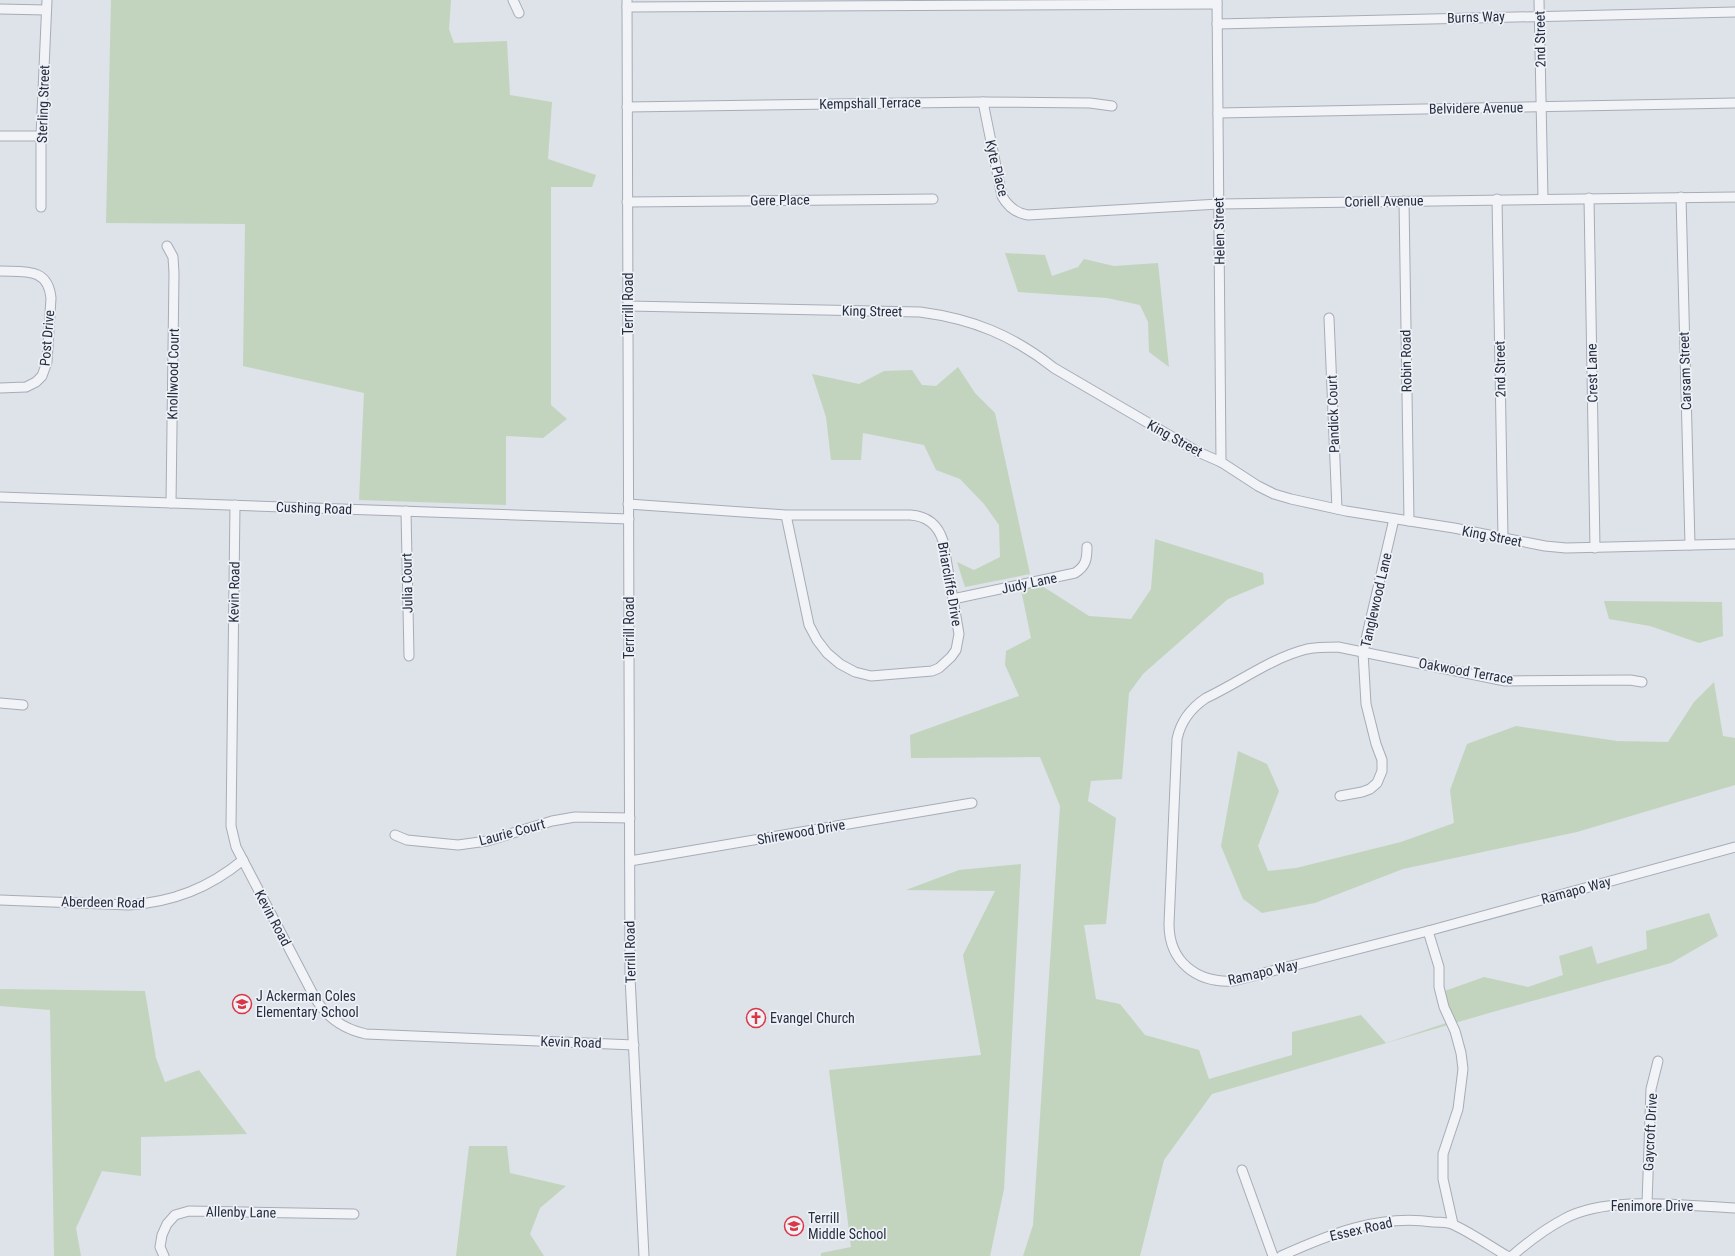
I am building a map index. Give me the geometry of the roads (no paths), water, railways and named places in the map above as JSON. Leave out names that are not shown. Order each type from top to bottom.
[{"type":"street","name":"Sterling Street","points":[[41,207],[41,136],[47,0]]},
{"type":"street","points":[[514,0],[519,13]]},
{"type":"street","name":"2nd Street","points":[[1539,0],[1543,198]]},
{"type":"street","points":[[627,3],[1217,2]]},
{"type":"street","name":"Helen Street","points":[[1217,2],[1221,462]]},
{"type":"street","name":"Terrill Road","points":[[627,3],[630,977],[644,1256]]},
{"type":"street","points":[[0,10],[46,10]]},
{"type":"street","name":"Burns Way","points":[[1217,24],[1539,15],[1735,12]]},
{"type":"street","name":"Kempshall Terrace","points":[[627,107],[983,102],[1090,103],[1112,106]]},
{"type":"street","name":"Kyte Place","points":[[983,102],[1002,196],[1005,202],[1015,211],[1028,215],[1034,215]]},
{"type":"street","name":"Belvidere Avenue","points":[[1218,113],[1735,103]]},
{"type":"street","points":[[0,136],[41,136]]},
{"type":"street","name":"Carsam Street","points":[[1681,197],[1690,545]]},
{"type":"street","name":"Coriell Avenue","points":[[1034,215],[1218,204],[1543,198],[1735,197]]},
{"type":"street","name":"Crest Lane","points":[[1589,198],[1596,548]]},
{"type":"street","name":"Gere Place","points":[[627,202],[933,199]]},
{"type":"street","name":"2nd Street","points":[[1497,199],[1503,538]]},
{"type":"street","name":"Robin Road","points":[[1404,201],[1408,521]]},
{"type":"street","name":"Knollwood Court","points":[[167,246],[173,257],[174,273],[171,503]]},
{"type":"street","name":"Post Drive","points":[[0,272],[36,273],[47,282],[50,289],[51,298],[45,371],[36,382],[21,388],[0,388]]},
{"type":"street","name":"King Street","points":[[628,306],[920,312],[944,315],[992,329],[1014,340],[1035,353],[1054,368],[1198,452],[1221,462],[1258,486],[1274,494],[1337,509],[1545,546],[1596,548],[1735,544]]},
{"type":"street","name":"Pandick Court","points":[[1329,318],[1337,509]]},
{"type":"street","name":"Cushing Road","points":[[0,497],[628,518]]},
{"type":"street","name":"Briarcliffe Drive","points":[[628,504],[786,514],[910,515],[923,517],[934,524],[941,535],[959,634],[958,642],[952,657],[939,668],[922,673],[905,672],[871,676],[847,668],[827,653],[816,640],[809,625],[786,514]]},
{"type":"street","name":"Kevin Road","points":[[235,505],[231,826],[236,847],[319,1004],[333,1020],[345,1028],[359,1033],[373,1035],[634,1045]]},
{"type":"street","name":"Julia Court","points":[[406,511],[409,656]]},
{"type":"street","name":"Tanglewood Lane","points":[[1340,796],[1370,789],[1377,783],[1382,771],[1382,760],[1376,744],[1366,704],[1363,652],[1394,519]]},
{"type":"street","name":"Judy Lane","points":[[953,599],[1075,572],[1085,564],[1087,558],[1086,546]]},
{"type":"street","name":"Ramapo Way","points":[[1363,652],[1338,647],[1309,649],[1298,652],[1275,661],[1206,698],[1196,704],[1185,717],[1177,739],[1169,935],[1175,952],[1190,970],[1199,976],[1222,982],[1233,981],[1428,931],[1735,847]]},
{"type":"street","name":"Oakwood Terrace","points":[[1363,652],[1505,681],[1630,680],[1642,682]]},
{"type":"street","points":[[0,703],[23,705]]},
{"type":"street","name":"Shirewood Drive","points":[[630,861],[972,803]]},
{"type":"street","name":"Laurie Court","points":[[395,835],[407,840],[458,845],[487,841],[552,821],[575,817],[630,818]]},
{"type":"street","name":"Aberdeen Road","points":[[0,900],[129,905],[147,904],[176,898],[198,890],[219,878],[243,860]]},
{"type":"street","points":[[1428,931],[1439,967],[1439,987],[1444,1007],[1456,1031],[1463,1069],[1458,1109],[1443,1154],[1443,1179],[1453,1224]]},
{"type":"street","name":"Gaycroft Drive","points":[[1647,1204],[1651,1089],[1658,1061]]},
{"type":"street","points":[[1242,1170],[1273,1256]]},
{"type":"street","name":"Fenimore Drive","points":[[1512,1256],[1531,1239],[1564,1218],[1602,1206],[1647,1204],[1735,1208]]},
{"type":"street","name":"Allenby Lane","points":[[164,1256],[160,1246],[162,1235],[167,1224],[175,1215],[189,1211],[354,1214]]},
{"type":"street","name":"Essex Road","points":[[1281,1256],[1347,1229],[1389,1220],[1419,1220],[1453,1224],[1507,1256]]},
{"type":"place","name":"J Ackerman Coles Elementary School","points":[[242,1004]]},
{"type":"place","name":"Evangel Church","points":[[756,1018]]},
{"type":"place","name":"Terrill Middle School","points":[[794,1226]]}]
